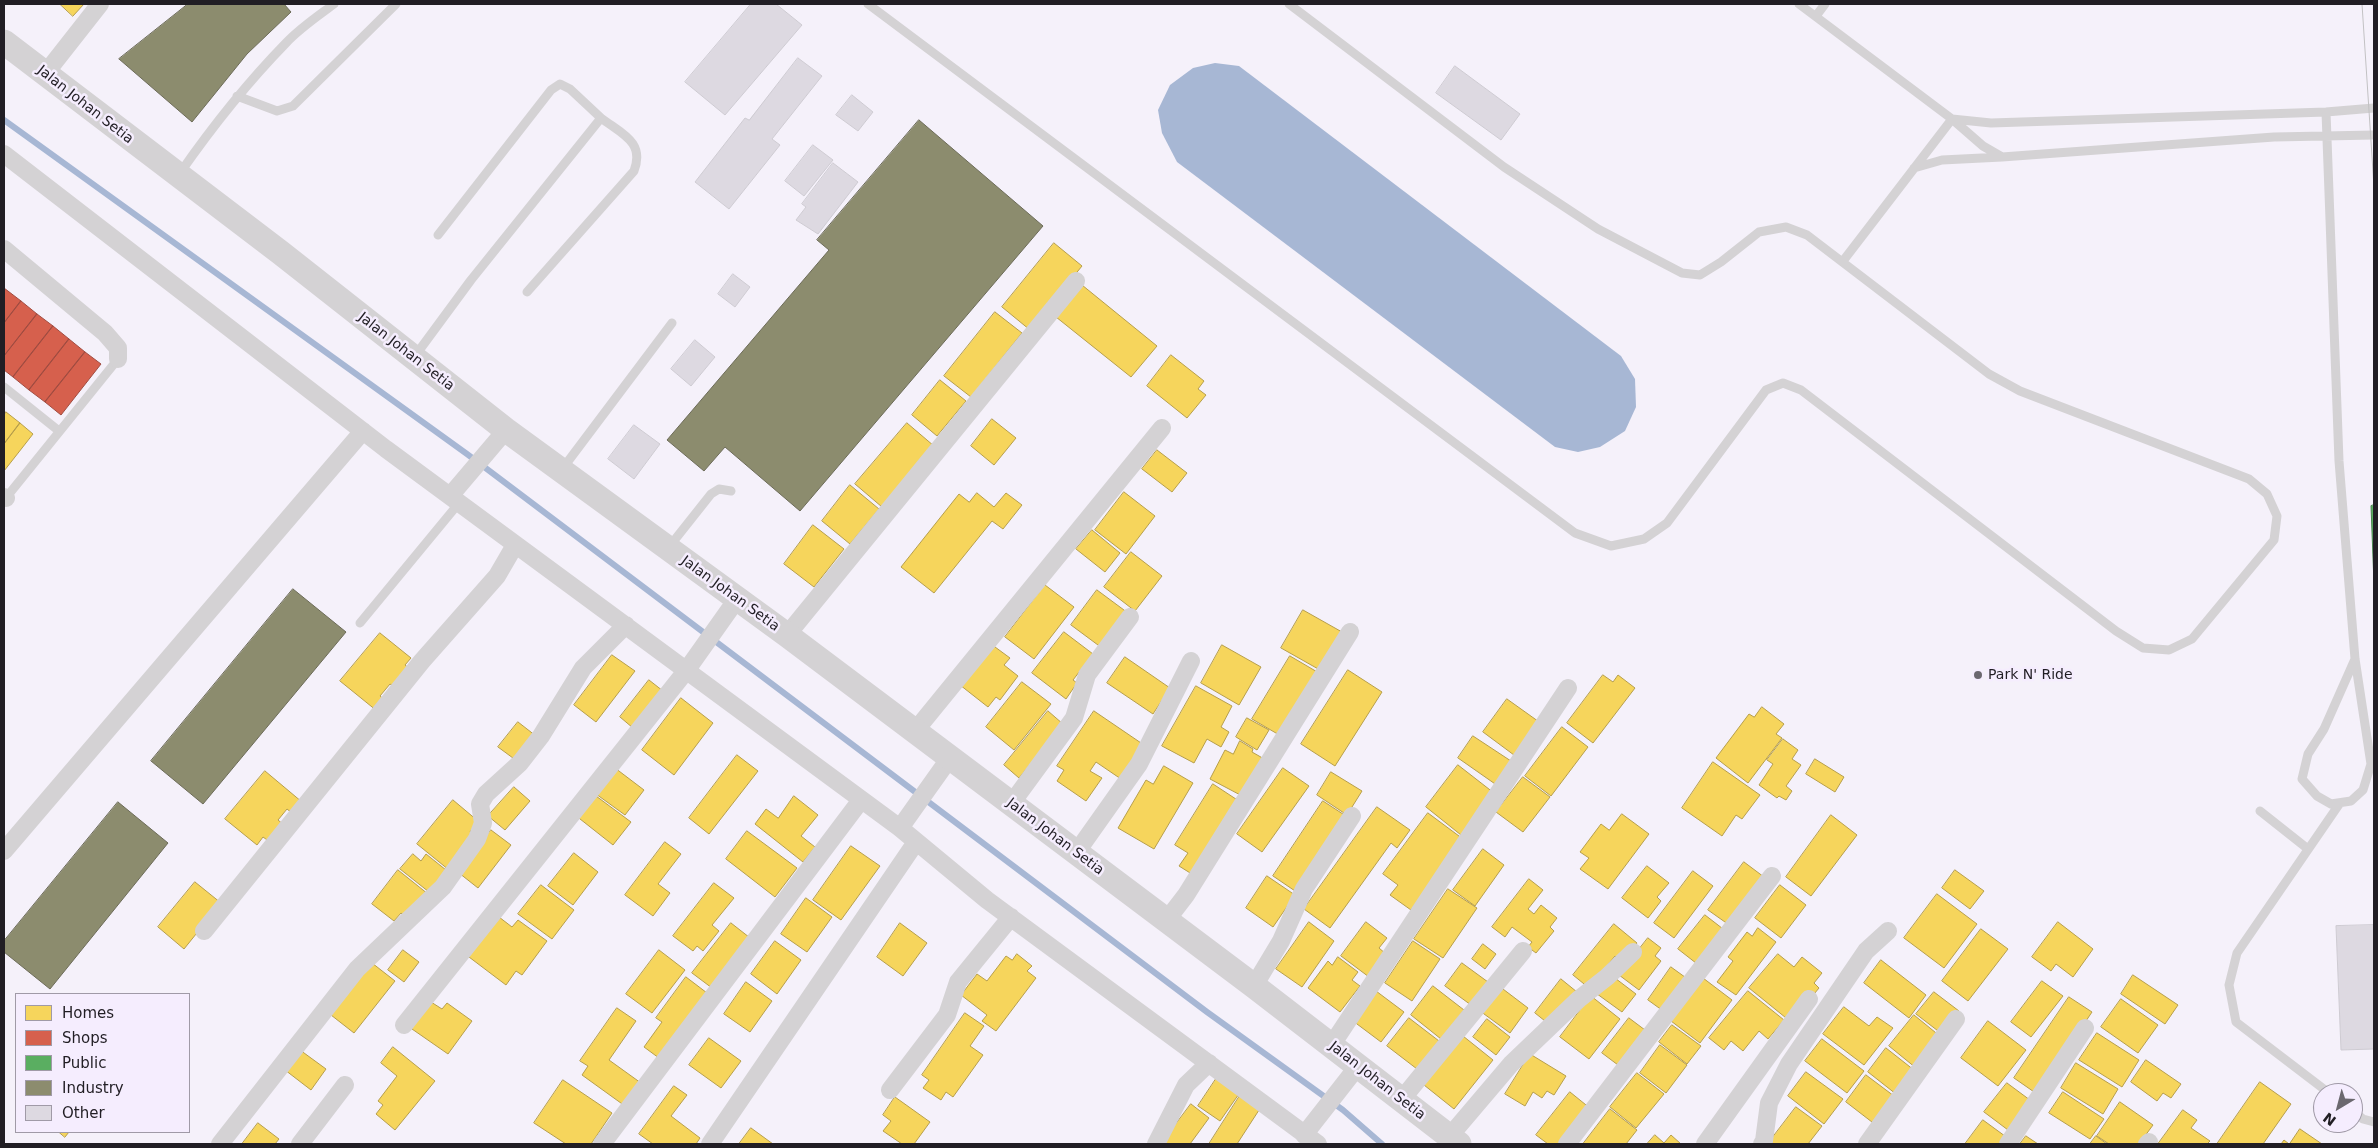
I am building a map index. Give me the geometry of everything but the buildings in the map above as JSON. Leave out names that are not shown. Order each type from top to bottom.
[{"type":"main road","name":"Jalan Johan Setia","points":[[6,49],[45,74],[280,253],[413,358],[498,438],[561,470],[737,600],[918,728],[950,759],[1014,801],[1170,916],[1254,986],[1331,1046],[1351,1075],[1402,1099],[1454,1141]]},
{"type":"street","points":[[45,74],[100,4]]},
{"type":"street","points":[[4,154],[363,431],[456,495],[515,545],[626,625],[690,664],[861,800],[904,822],[916,842],[1011,917],[1308,1137],[1351,1075]]},
{"type":"street","points":[[4,249],[105,333],[118,348],[118,359]]},
{"type":"street","points":[[787,635],[1076,281]]},
{"type":"street","points":[[918,728],[1162,428]]},
{"type":"street","points":[[4,851],[363,431]]},
{"type":"street","points":[[456,495],[498,438]]},
{"type":"street","points":[[204,930],[422,661],[497,576],[515,545]]},
{"type":"street","points":[[404,1025],[690,664],[737,600]]},
{"type":"street","points":[[1014,801],[1074,718],[1087,675],[1130,617]]},
{"type":"street","points":[[220,1144],[357,969],[443,886],[477,839],[483,823],[480,804],[486,794],[520,763],[541,736],[583,668],[626,625]]},
{"type":"street","points":[[1170,916],[1186,895],[1350,632]]},
{"type":"street","points":[[1079,849],[1139,764],[1191,661]]},
{"type":"street","points":[[1331,1046],[1568,688]]},
{"type":"street","points":[[904,822],[950,759]]},
{"type":"street","points":[[602,1144],[861,800]]},
{"type":"street","points":[[1254,986],[1281,941],[1304,889],[1352,816]]},
{"type":"street","points":[[710,1144],[916,842]]},
{"type":"street","points":[[1566,1144],[1772,876]]},
{"type":"street","points":[[890,1090],[946,1015],[958,982],[1011,917]]},
{"type":"street","points":[[1762,1144],[1769,1103],[1789,1064],[1866,951],[1888,931]]},
{"type":"street","points":[[1402,1099],[1523,951]]},
{"type":"street","points":[[1454,1141],[1511,1064],[1579,999],[1607,977],[1633,952]]},
{"type":"street","points":[[1705,1144],[1809,999]]},
{"type":"street","points":[[1867,1144],[1956,1019]]},
{"type":"street","points":[[2008,1144],[2085,1028]]},
{"type":"street","points":[[1156,1144],[1186,1085],[1209,1063]]},
{"type":"street","points":[[300,1144],[345,1085]]},
{"type":"lane","points":[[178,177],[203,139],[237,96],[287,41],[334,4]]},
{"type":"lane","points":[[237,96],[277,110],[294,106],[396,4]]},
{"type":"lane","points":[[868,4],[1575,533],[1611,546],[1644,539],[1668,523],[1766,390],[1783,382],[1801,390],[2116,631],[2143,648],[2169,650],[2192,639],[2274,540],[2277,516],[2267,494],[2248,479],[2020,391],[2004,383],[1989,374],[1807,235],[1786,227],[1759,232],[1721,262],[1700,274],[1682,273],[1598,229],[1504,167],[1289,4]]},
{"type":"lane","points":[[1799,4],[1952,119],[1984,146],[2002,157]]},
{"type":"lane","points":[[1816,16],[1825,4]]},
{"type":"lane","points":[[438,235],[550,90],[560,84],[570,89],[601,118],[632,141],[637,149],[638,160],[634,171],[527,292]]},
{"type":"lane","points":[[1952,119],[1991,123],[2326,112],[2374,108]]},
{"type":"lane","points":[[2326,112],[2339,461],[2355,659],[2371,764],[2363,790],[2351,801],[2331,804],[2317,796],[2302,779],[2308,754],[2324,729],[2355,659]]},
{"type":"lane","points":[[413,358],[471,280],[601,118]]},
{"type":"lane","points":[[1843,261],[1952,119]]},
{"type":"lane","points":[[1914,168],[1942,160],[2327,134],[2374,135]]},
{"type":"lane","points":[[561,470],[672,323]]},
{"type":"lane","points":[[4,498],[118,359]]},
{"type":"lane","points":[[4,388],[59,431]]},
{"type":"lane","points":[[668,549],[711,494],[719,489],[731,491]]},
{"type":"lane","points":[[360,623],[456,495]]},
{"type":"lane","points":[[2316,1083],[2236,1022],[2229,985],[2237,953],[2340,803]]},
{"type":"lane","points":[[2260,811],[2308,849]]},
{"type":"water","points":[[1215,63],[1239,66],[1621,356],[1635,379],[1636,407],[1625,431],[1600,447],[1578,452],[1555,447],[1177,162],[1162,133],[1158,110],[1170,85],[1193,68]]},
{"type":"waterway","points":[[4,120],[467,454],[1207,1012],[1343,1110],[1382,1144]]},
{"type":"tram line","points":[[2362,4],[2374,187]]},
{"type":"place","name":"Park N' Ride","points":[[1978,675]]}]
